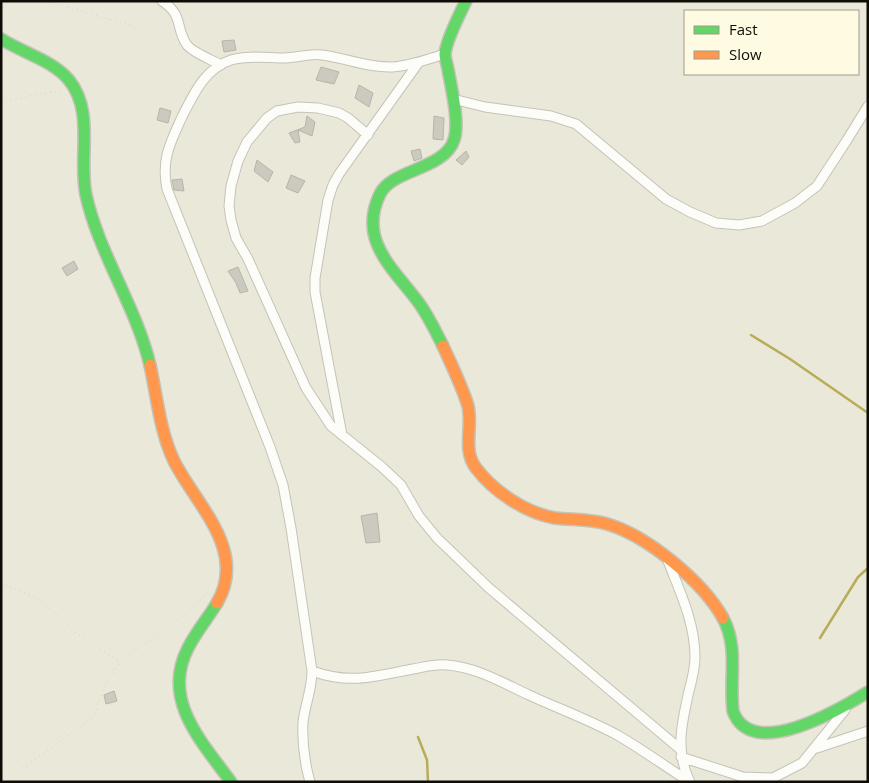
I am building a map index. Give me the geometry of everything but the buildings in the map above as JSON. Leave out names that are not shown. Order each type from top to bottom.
[{"type":"street","points":[[162,1],[173,9],[184,40],[190,48],[221,65]]},
{"type":"street","points":[[466,1],[445,54],[457,128],[455,140],[440,159],[396,178],[384,187],[375,203],[373,226],[375,238],[382,256],[424,310],[464,395],[469,408],[468,446],[470,460],[488,480],[511,499],[529,510],[558,519],[587,520],[609,524],[623,530],[682,570],[699,586],[718,610],[728,627],[733,662],[733,713],[738,723],[748,731],[762,734],[779,732],[822,718],[868,692]]},
{"type":"street","points":[[1,39],[20,51],[54,67],[70,81],[76,90],[83,122],[84,181],[90,208],[143,340],[168,448],[181,474],[222,542],[227,572],[222,595],[188,648],[181,661],[177,676],[179,694],[184,709],[201,739],[231,782]]},
{"type":"street","points":[[310,782],[303,734],[304,720],[312,686],[312,671],[283,486],[270,447],[174,206],[165,180],[164,160],[192,95],[200,84],[221,65],[231,60],[243,58],[288,58],[317,54],[356,64],[394,67],[445,54]]},
{"type":"street","points":[[342,436],[315,292],[315,278],[328,200],[339,174],[419,62]]},
{"type":"street","points":[[452,98],[485,108],[551,116],[576,124],[666,198],[690,212],[716,223],[739,226],[762,221],[795,204],[817,186],[868,106]]},
{"type":"street","points":[[368,135],[339,113],[318,108],[298,107],[277,111],[267,118],[247,142],[238,161],[231,186],[229,206],[236,238],[248,259],[306,388],[331,426],[382,467],[401,485],[419,516],[437,538],[489,588],[681,753],[743,777],[773,778],[802,763],[850,703]]},
{"type":"street","points":[[668,561],[689,617],[695,657],[681,732],[681,753],[684,768],[690,782]]},
{"type":"street","points":[[312,671],[328,677],[352,679],[436,665],[460,667],[483,674],[548,705],[592,722],[620,737],[690,782]]},
{"type":"street","points":[[814,749],[868,731]]},
{"type":"path","points":[[48,1],[132,26],[154,47]]},
{"type":"path","points":[[1,103],[37,94],[76,90]]},
{"type":"path","points":[[1,583],[39,598],[72,630],[120,662]]},
{"type":"path","points":[[19,771],[94,716],[104,686],[120,662],[158,636],[199,602],[210,590]]},
{"type":"waterway","points":[[751,335],[790,359],[868,413]]},
{"type":"waterway","points":[[820,638],[858,577],[868,568]]},
{"type":"waterway","points":[[418,737],[427,760],[428,782]]},
{"type":"traffic: fast","points":[[443,346],[423,308],[382,254],[373,226],[374,211],[380,194],[386,186],[395,179],[440,158],[454,140],[456,114],[445,54],[466,1]]},
{"type":"traffic: fast","points":[[1,39],[54,67],[69,80],[77,93],[82,106],[84,121],[84,181],[86,195],[92,217],[136,322],[150,365]]},
{"type":"traffic: fast","points":[[217,603],[188,648],[181,667],[179,685],[182,703],[188,720],[208,752],[231,782]]},
{"type":"traffic: fast","points":[[723,618],[731,641],[733,711],[743,726],[758,732],[776,732],[796,727],[837,710],[868,692]]},
{"type":"traffic: slow","points":[[443,346],[468,406],[470,454],[472,461],[483,477],[511,500],[533,511],[555,518],[601,522],[640,539],[673,562],[688,576],[714,604],[723,618]]},
{"type":"traffic: slow","points":[[150,365],[162,426],[169,450],[183,478],[205,511],[223,546],[226,565],[225,583],[217,603]]}]
